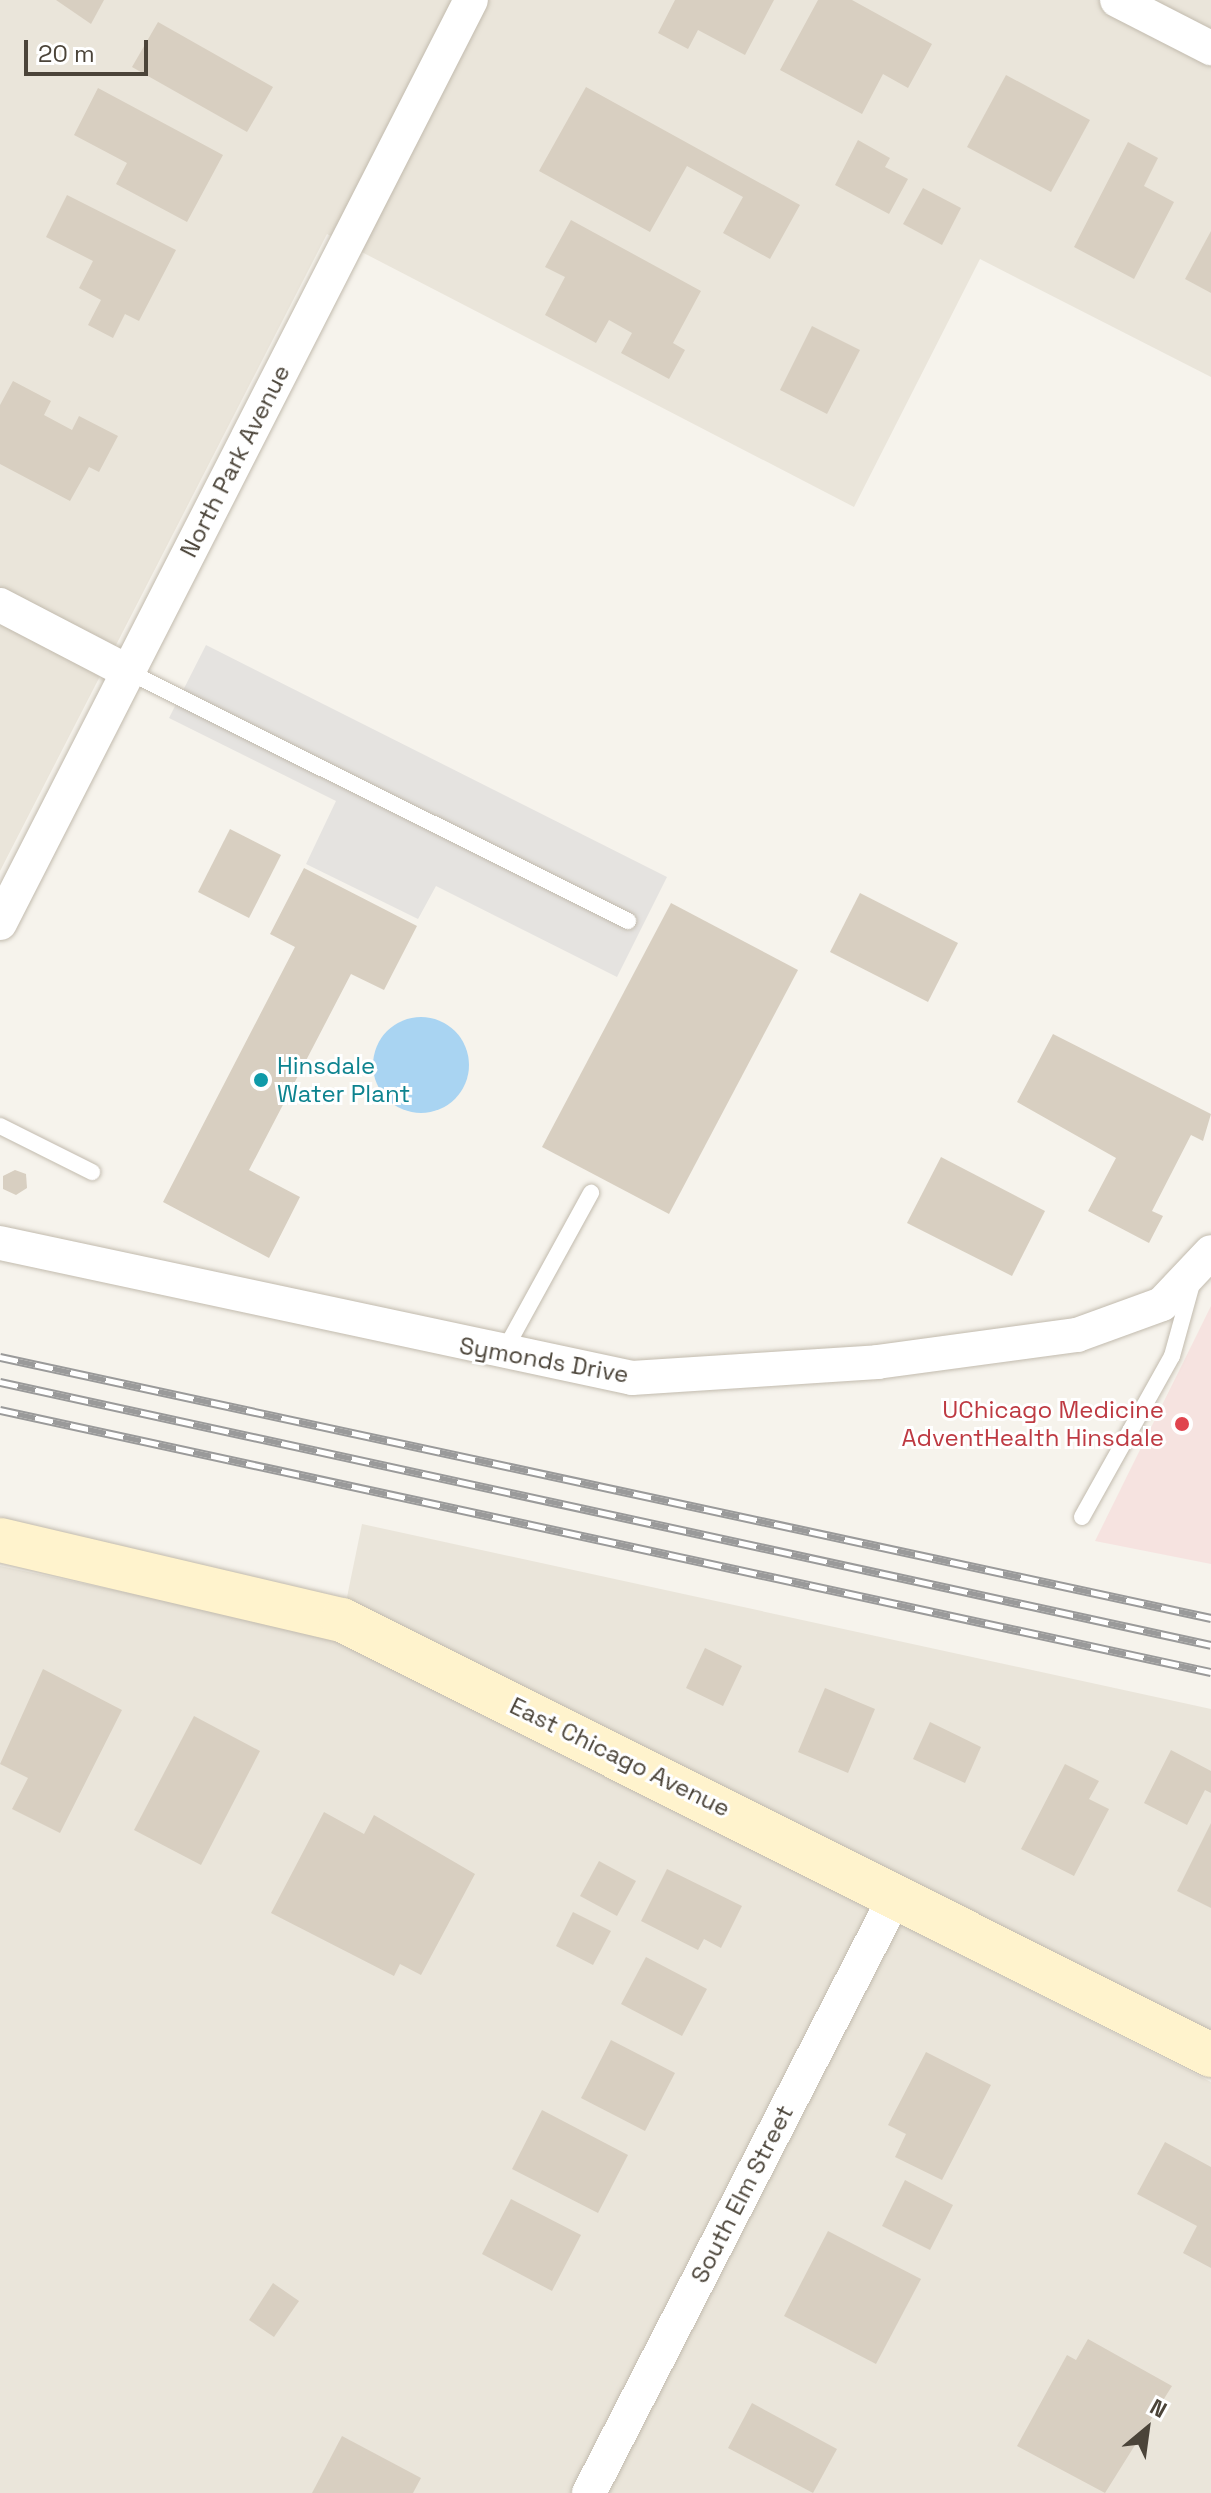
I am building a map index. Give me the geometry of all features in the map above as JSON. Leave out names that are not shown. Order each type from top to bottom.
[{"type":"main road","name":"East Chicago Avenue","points":[[0,1540],[342,1620],[1211,2055]]},
{"type":"street","name":"North Park Avenue","points":[[0,923],[471,0]]},
{"type":"street","points":[[1117,0],[1211,48]]},
{"type":"street","points":[[0,605],[127,671]]},
{"type":"street","name":"Symonds Drive","points":[[0,1243],[502,1354],[632,1378],[877,1362],[1121,1325],[1203,1264]]},
{"type":"street","name":"South Elm Street","points":[[589,2493],[896,1895]]},
{"type":"lane","points":[[127,671],[628,921]]},
{"type":"lane","points":[[0,1126],[92,1172]]},
{"type":"lane","points":[[502,1354],[591,1193]]},
{"type":"lane","points":[[1082,1517],[1172,1356],[1203,1264]]},
{"type":"shaded area","points":[[0,0],[1211,0],[1211,377],[980,259],[854,507],[327,234],[0,871]]},
{"type":"shaded area","points":[[206,645],[667,877],[617,977],[436,886],[418,919],[306,864],[336,801],[169,718]]},
{"type":"shaded area","name":"UChicago Medicine AdventHealth Hinsdale","points":[[1211,1306],[1211,1564],[1095,1541]]},
{"type":"shaded area","points":[[362,1524],[1211,1709],[1211,2033],[346,1602]]},
{"type":"shaded area","points":[[0,1566],[332,1636],[1211,2082],[1211,2493],[0,2493]]},
{"type":"water","points":[[421,1017],[439,1020],[455,1031],[466,1047],[469,1065],[466,1083],[455,1099],[439,1110],[421,1113],[403,1110],[387,1099],[376,1083],[373,1065],[376,1047],[387,1031],[403,1020]]},
{"type":"building","points":[[56,0],[104,0],[91,24]]},
{"type":"building","points":[[675,0],[774,0],[745,55],[698,30],[688,49],[658,33]]},
{"type":"building","points":[[818,0],[852,0],[932,44],[908,88],[883,74],[862,114],[780,70]]},
{"type":"building","points":[[158,22],[273,87],[247,132],[132,67]]},
{"type":"building","points":[[1006,75],[1090,120],[1051,192],[967,147]]},
{"type":"building","points":[[586,87],[800,205],[770,259],[723,233],[743,197],[687,166],[650,232],[539,171]]},
{"type":"building","points":[[98,88],[223,155],[187,222],[116,184],[127,163],[74,135]]},
{"type":"building","points":[[858,140],[890,158],[885,167],[908,179],[889,214],[835,185]]},
{"type":"building","points":[[1128,142],[1158,158],[1144,186],[1174,202],[1134,279],[1074,247]]},
{"type":"building","points":[[923,188],[961,208],[942,245],[903,224]]},
{"type":"building","points":[[67,195],[176,250],[139,321],[125,314],[113,338],[88,325],[101,300],[79,288],[93,261],[46,237]]},
{"type":"building","points":[[571,220],[701,291],[673,343],[685,350],[669,379],[621,353],[632,333],[609,320],[596,343],[545,315],[565,277],[545,267]]},
{"type":"building","points":[[1211,231],[1211,293],[1185,279]]},
{"type":"building","points":[[812,326],[860,350],[827,414],[780,390]]},
{"type":"building","points":[[13,381],[51,401],[44,415],[72,430],[79,416],[118,436],[99,472],[89,467],[70,501],[0,464],[0,405]]},
{"type":"building","points":[[230,829],[281,855],[249,918],[198,892]]},
{"type":"building","name":"Hinsdale Water Plant","points":[[304,868],[417,926],[384,990],[351,974],[249,1170],[300,1197],[269,1258],[163,1202],[295,947],[270,934]]},
{"type":"building","points":[[860,893],[958,943],[928,1002],[830,952]]},
{"type":"building","points":[[671,903],[798,970],[669,1214],[542,1147]]},
{"type":"building","points":[[1053,1034],[1211,1114],[1203,1141],[1191,1135],[1152,1211],[1163,1216],[1149,1243],[1088,1211],[1116,1158],[1017,1102]]},
{"type":"building","points":[[941,1157],[1045,1211],[1012,1276],[907,1223]]},
{"type":"building","points":[[15,1170],[26,1174],[27,1188],[16,1195],[3,1189],[3,1176]]},
{"type":"building","points":[[705,1648],[742,1666],[723,1706],[686,1688]]},
{"type":"building","points":[[43,1669],[122,1710],[60,1833],[12,1809],[28,1778],[0,1764]]},
{"type":"building","points":[[825,1688],[875,1709],[848,1773],[798,1752]]},
{"type":"building","points":[[194,1716],[260,1751],[201,1865],[134,1830]]},
{"type":"building","points":[[930,1722],[981,1747],[965,1783],[913,1759]]},
{"type":"building","points":[[1171,1750],[1211,1771],[1211,1793],[1205,1790],[1187,1825],[1144,1803]]},
{"type":"building","points":[[1065,1764],[1099,1781],[1089,1799],[1109,1809],[1074,1876],[1021,1849]]},
{"type":"building","points":[[324,1812],[364,1834],[374,1815],[475,1874],[421,1975],[400,1964],[394,1976],[271,1913]]},
{"type":"building","points":[[1211,1823],[1211,1908],[1177,1891]]},
{"type":"building","points":[[599,1861],[636,1881],[617,1916],[580,1896]]},
{"type":"building","points":[[667,1869],[742,1906],[721,1948],[704,1939],[698,1950],[641,1921]]},
{"type":"building","points":[[573,1912],[611,1931],[593,1965],[556,1946]]},
{"type":"building","points":[[646,1957],[707,1989],[682,2036],[621,2004]]},
{"type":"building","points":[[611,2040],[675,2073],[645,2131],[581,2098]]},
{"type":"building","points":[[926,2052],[991,2085],[942,2180],[895,2157],[906,2134],[888,2125]]},
{"type":"building","points":[[542,2110],[628,2155],[598,2213],[512,2169]]},
{"type":"building","points":[[1165,2142],[1211,2167],[1211,2268],[1183,2253],[1197,2226],[1137,2194]]},
{"type":"building","points":[[905,2180],[953,2205],[930,2250],[882,2226]]},
{"type":"building","points":[[511,2199],[581,2235],[552,2291],[482,2254]]},
{"type":"building","points":[[828,2231],[921,2279],[876,2364],[784,2316]]},
{"type":"building","points":[[273,2283],[299,2301],[274,2337],[249,2320]]},
{"type":"building","points":[[1088,2339],[1172,2386],[1105,2493],[1017,2446],[1067,2355],[1076,2360]]},
{"type":"building","points":[[752,2403],[837,2449],[813,2493],[728,2448]]},
{"type":"building","points":[[342,2436],[421,2478],[413,2493],[312,2493]]},
{"type":"railway","points":[[0,1357],[1211,1618]]},
{"type":"railway","points":[[0,1382],[1211,1645]]},
{"type":"railway","points":[[0,1410],[1211,1672]]},
{"type":"place","name":"Hinsdale Water Plant","points":[[261,1080]]},
{"type":"place","name":"UChicago Medicine AdventHealth Hinsdale","points":[[1182,1424]]}]
